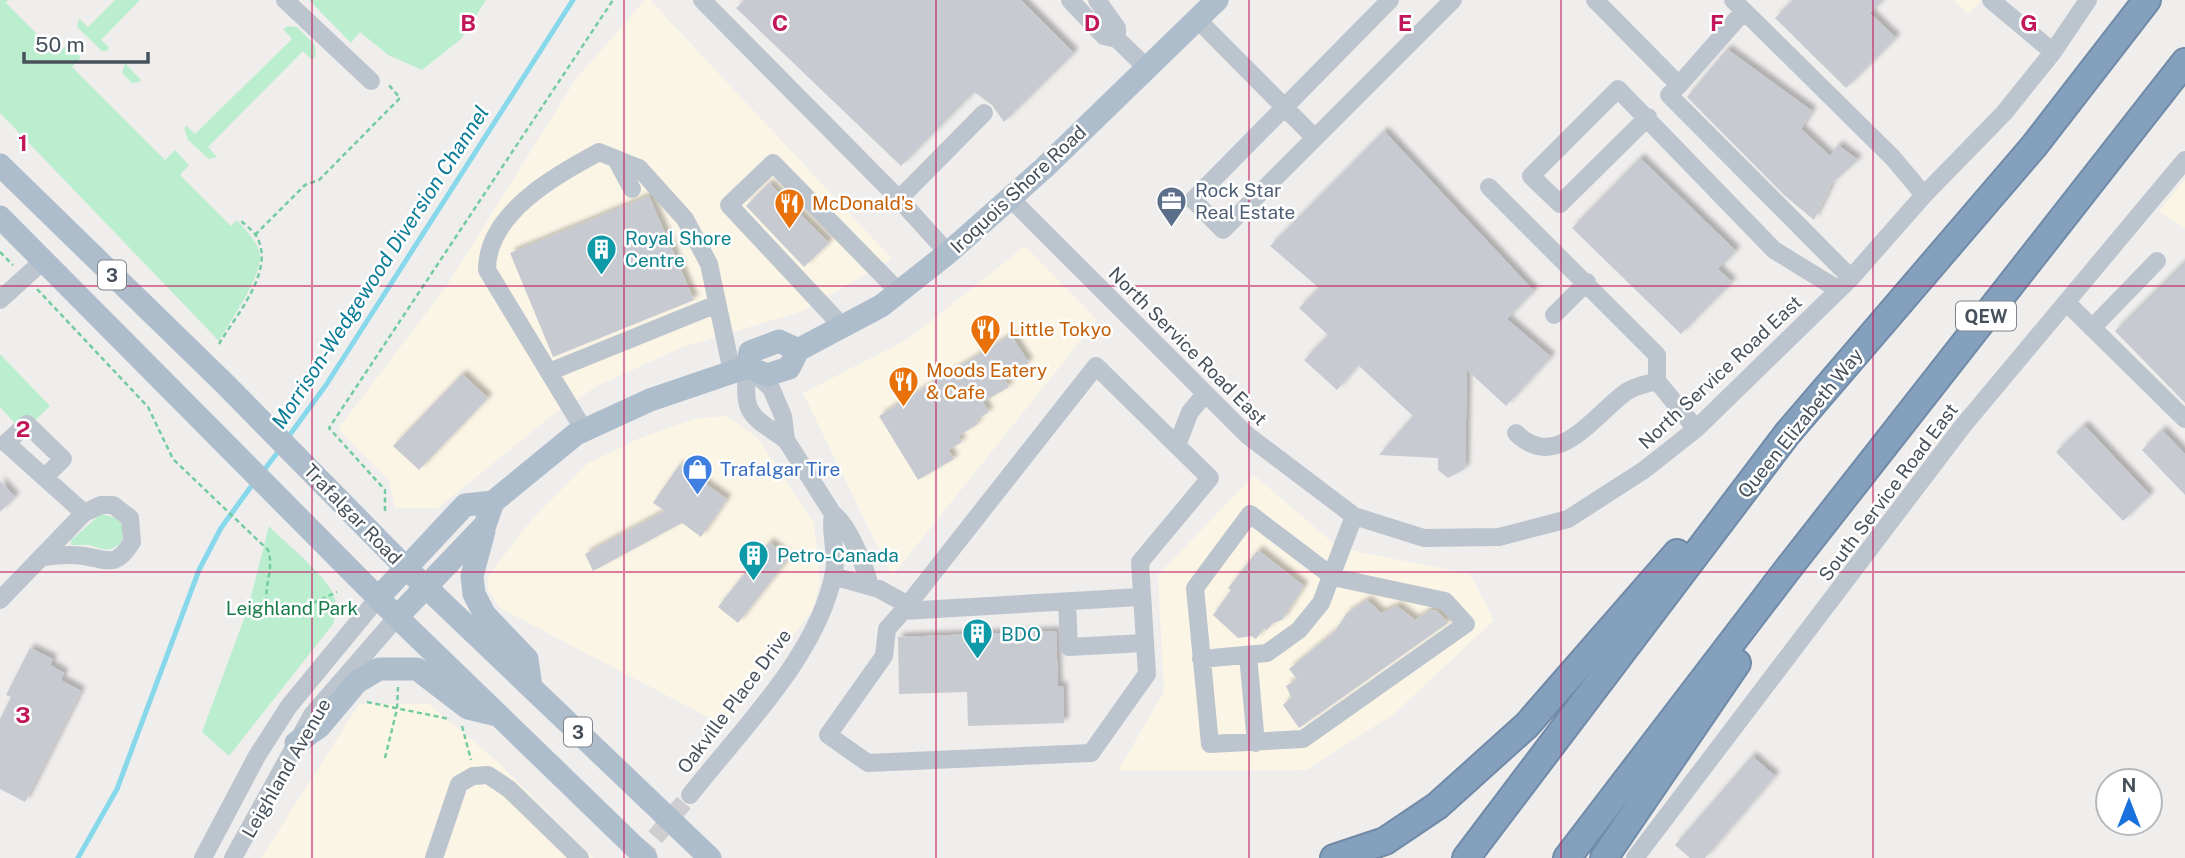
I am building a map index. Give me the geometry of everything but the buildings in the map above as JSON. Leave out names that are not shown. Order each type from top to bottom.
[{"type":"highway","name":"Queen Elizabeth Way","points":[[1466,858],[1787,433],[2034,146],[2147,0]]},
{"type":"highway","name":"QEW","points":[[1567,858],[1787,570],[2185,62]]},
{"type":"highway","points":[[1335,858],[1385,841],[1437,806],[1527,725],[1722,501],[1787,433]]},
{"type":"highway","points":[[1604,858],[1764,623],[1787,570]]},
{"type":"main road","name":"Iroquois Shore Road","points":[[404,567],[466,505],[493,502],[584,430],[650,400],[740,370],[750,352],[779,341],[798,350],[900,293],[1044,168],[1146,66],[1217,0]]},
{"type":"main road","name":"Trafalgar Road","points":[[0,165],[261,421],[404,567],[710,858]]},
{"type":"main road","name":"3","points":[[0,217],[397,617],[646,858]]},
{"type":"main road","points":[[493,502],[472,576],[474,594],[485,615],[527,659],[530,687]]},
{"type":"main road","points":[[397,617],[485,525]]},
{"type":"main road","name":"Leighland Avenue","points":[[378,598],[404,567]]},
{"type":"main road","points":[[296,743],[319,727],[357,682],[379,669],[417,669],[468,708],[499,716]]},
{"type":"street","points":[[285,0],[376,80]]},
{"type":"street","points":[[702,0],[899,199],[948,253]]},
{"type":"street","points":[[1070,0],[1104,36],[1118,38],[1146,66]]},
{"type":"street","points":[[1097,0],[1117,28],[1118,38]]},
{"type":"street","points":[[1390,0],[1193,200],[1223,230],[1453,0]]},
{"type":"street","points":[[1595,0],[1679,85]]},
{"type":"street","points":[[1991,0],[2053,52]]},
{"type":"street","name":"North Service Road East","points":[[1009,197],[1247,435],[1354,516],[1424,538],[1499,537],[1568,519],[1644,470],[1696,429],[1845,284],[1924,195],[2004,113],[2053,52],[2088,0]]},
{"type":"street","points":[[1845,284],[1669,95],[1739,6],[1893,158],[1924,195]]},
{"type":"street","points":[[1197,19],[1315,138]]},
{"type":"street","points":[[1648,117],[1560,204],[1531,176],[1618,89],[1648,117],[1774,250],[1845,284]]},
{"type":"street","points":[[899,199],[984,113]]},
{"type":"street","points":[[584,430],[487,270],[495,233],[547,181],[599,152],[639,168],[685,219],[709,264],[718,304],[740,370],[745,402],[758,421],[786,440],[833,514],[842,520],[864,565],[870,586]]},
{"type":"street","points":[[616,159],[632,189]]},
{"type":"street","name":"South Service Road East","points":[[1634,858],[1962,427],[2185,160]]},
{"type":"street","points":[[843,327],[729,205],[773,163],[900,293]]},
{"type":"street","points":[[1489,187],[1587,282],[1657,355],[1657,381],[1696,429]]},
{"type":"street","points":[[0,300],[43,261]]},
{"type":"street","points":[[2092,328],[2157,261]]},
{"type":"street","points":[[1554,316],[1587,282]]},
{"type":"street","points":[[2066,302],[2185,419]]},
{"type":"street","points":[[549,372],[718,304]]},
{"type":"street","points":[[1097,366],[1177,445],[1210,478],[1140,562],[1140,597],[1147,674],[1091,753],[868,763],[828,735],[884,656],[887,629],[1097,366]]},
{"type":"street","points":[[740,370],[771,387],[783,415],[786,440]]},
{"type":"street","points":[[1516,433],[1528,445],[1543,449],[1558,445],[1576,436],[1628,390],[1657,381]]},
{"type":"street","points":[[1177,445],[1185,421],[1205,394]]},
{"type":"street","points":[[45,477],[84,513]]},
{"type":"street","points":[[0,600],[84,513],[102,505],[113,505],[130,518],[132,542],[125,554],[116,560],[103,562],[67,554],[44,557]]},
{"type":"street","name":"Oakville Place Drive","points":[[690,795],[790,668],[824,611],[833,576],[833,514]]},
{"type":"street","points":[[1250,514],[1333,577],[1445,601],[1466,624],[1303,739],[1210,744],[1195,588],[1250,514]]},
{"type":"street","points":[[1202,659],[1267,653],[1299,630],[1321,603],[1354,516]]},
{"type":"street","points":[[833,576],[870,586],[905,608],[1140,597]]},
{"type":"street","name":"Leighland Avenue","points":[[203,858],[257,756],[289,706],[378,598]]},
{"type":"street","points":[[1067,601],[1069,647],[1144,643]]},
{"type":"street","name":"Leighland Avenue","points":[[233,858],[312,715],[397,617]]},
{"type":"street","points":[[1248,655],[1256,743]]},
{"type":"street","points":[[434,858],[459,784],[472,776],[488,775],[509,789],[580,858]]},
{"type":"path","points":[[385,511],[385,490],[329,428],[613,0]]},
{"type":"path","points":[[255,235],[305,185],[319,180],[400,97],[376,80]]},
{"type":"path","points":[[219,344],[259,275],[262,256],[255,235],[239,219]]},
{"type":"path","points":[[0,252],[148,407],[173,459],[268,550],[271,570],[265,597],[268,607],[285,616],[337,592]]},
{"type":"path","points":[[385,758],[397,709],[399,677]]},
{"type":"path","points":[[364,702],[397,709]]},
{"type":"shaded area","points":[[645,0],[650,0],[892,259],[800,312],[683,347],[599,385],[550,417],[438,508],[395,508],[389,481],[338,429],[446,287],[576,79]]},
{"type":"shaded area","points":[[1953,0],[1982,0],[1968,14]]},
{"type":"shaded area","points":[[2185,179],[2185,229],[2159,211]]},
{"type":"shaded area","points":[[1025,246],[1097,320],[892,576],[803,393],[908,339]]},
{"type":"shaded area","points":[[726,416],[758,438],[814,523],[820,581],[813,610],[723,725],[500,608],[488,589],[488,576],[533,518],[588,463],[638,439],[693,419]]},
{"type":"shaded area","points":[[1254,475],[1339,548],[1470,574],[1494,620],[1394,714],[1306,770],[1118,771],[1164,692],[1158,575]]},
{"type":"shaded area","points":[[359,704],[429,704],[498,762],[593,858],[261,858]]},
{"type":"green space","points":[[0,0],[8,0],[6,3],[57,54],[68,44],[81,57],[72,67],[165,160],[175,150],[189,165],[180,175],[231,226],[237,220],[255,242],[260,257],[255,277],[219,341],[0,113]]},
{"type":"green space","points":[[115,0],[140,0],[101,40],[109,47],[107,51],[102,51],[77,27],[79,18],[88,27]]},
{"type":"green space","points":[[309,0],[486,0],[461,39],[422,70],[388,55],[360,32],[351,43]]},
{"type":"green space","points":[[288,26],[297,27],[315,45],[316,56],[312,60],[303,51],[208,147],[217,157],[209,159],[188,140],[184,128],[187,126],[195,134],[292,39],[283,29]]},
{"type":"green space","points":[[125,63],[141,80],[139,82],[132,83],[122,73]]},
{"type":"green space","points":[[0,354],[50,406],[23,432],[0,407]]},
{"type":"green space","points":[[101,514],[117,518],[122,525],[122,542],[105,550],[89,545],[71,545],[71,540]]},
{"type":"green space","name":"Leighland Park","points":[[269,526],[327,583],[336,602],[336,613],[333,624],[229,756],[202,732],[248,608]]},
{"type":"waterway","name":"Morrison-Wedgewood Diversion Channel","points":[[286,440],[326,385],[573,0]]},
{"type":"waterway","name":"Morrison-Wedgewood Diversion Channel","points":[[261,474],[281,448]]},
{"type":"waterway","name":"Morrison-Wedgewood Diversion Channel","points":[[78,858],[117,789],[199,570],[221,528],[255,481]]},
{"type":"tunnel","points":[[638,858],[690,795]]},
{"type":"place","name":"Rock Star Real Estate","points":[[1172,228]]},
{"type":"place","name":"McDonald's","points":[[789,230]]},
{"type":"place","name":"Royal Shore Centre","points":[[602,276]]},
{"type":"place","name":"Little Tokyo","points":[[986,356]]},
{"type":"place","name":"Moods Eatery & Cafe","points":[[903,408]]},
{"type":"place","name":"Trafalgar Tire","points":[[697,496]]},
{"type":"place","name":"Petro-Canada","points":[[754,582]]},
{"type":"place","name":"BDO","points":[[978,661]]}]
